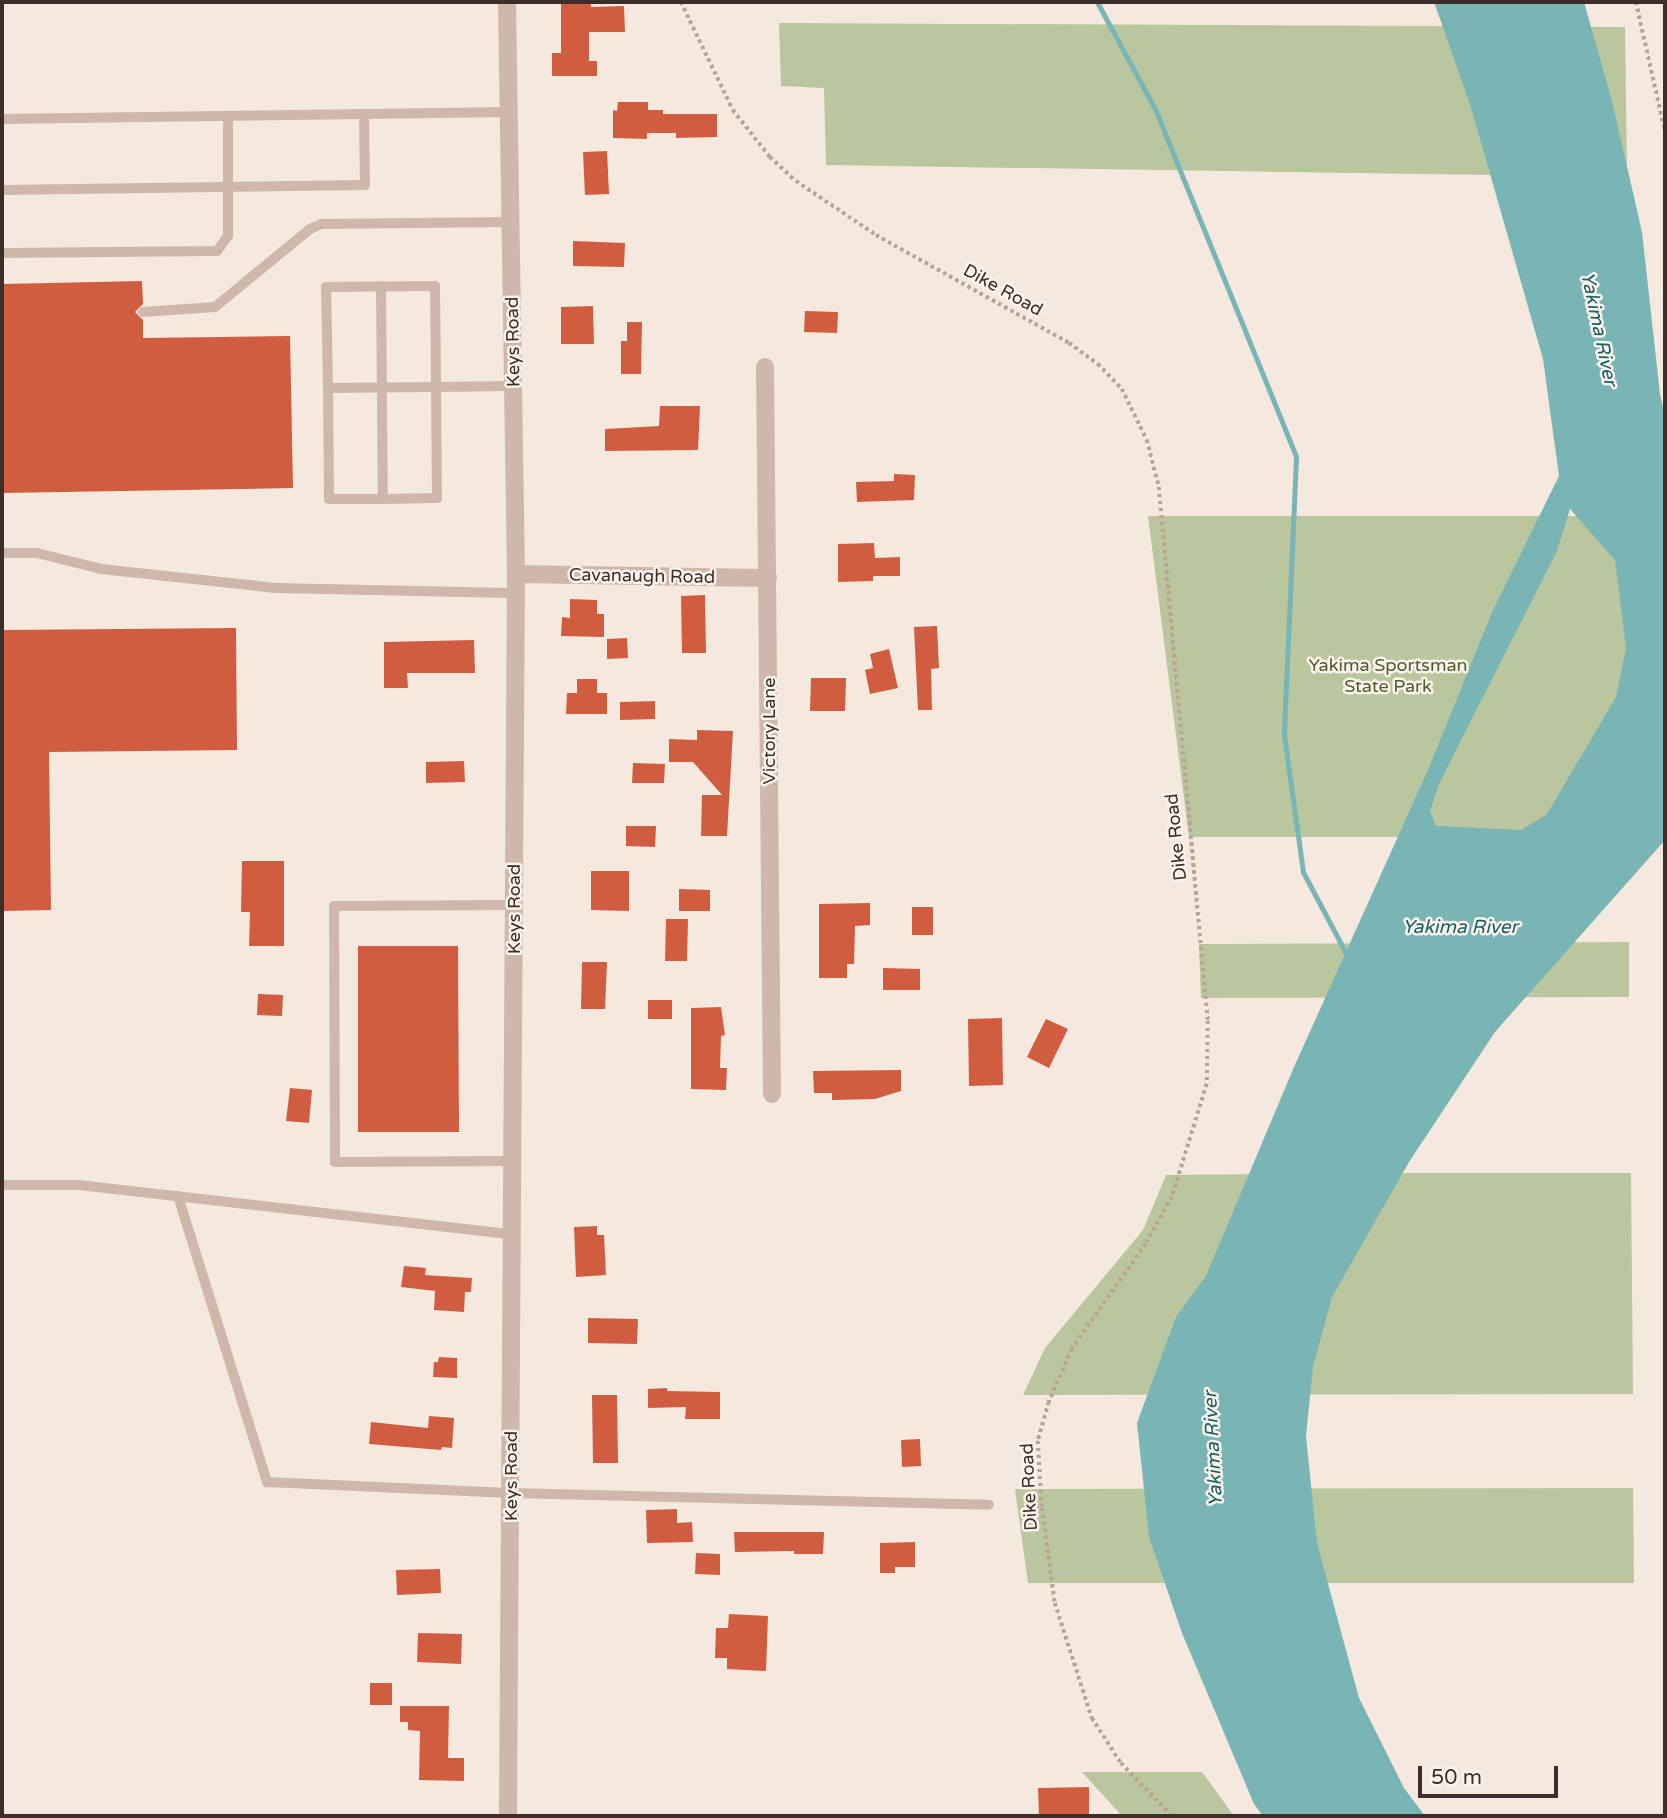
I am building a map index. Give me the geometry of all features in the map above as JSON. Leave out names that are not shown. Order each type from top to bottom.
[{"type":"street","name":"Keys Road","points":[[507,2],[516,574],[508,1816]]},
{"type":"street","name":"Victory Lane","points":[[765,367],[772,1094]]},
{"type":"street","name":"Cavanaugh Road","points":[[516,574],[768,578]]},
{"type":"lane","points":[[2,119],[509,112]]},
{"type":"lane","points":[[2,190],[365,185],[364,114]]},
{"type":"lane","points":[[2,254],[217,251],[228,236],[228,116]]},
{"type":"lane","points":[[143,312],[215,307],[310,229],[321,224],[511,222]]},
{"type":"lane","points":[[381,286],[383,499]]},
{"type":"lane","points":[[435,286],[436,387],[437,498],[329,499],[326,287],[435,286]]},
{"type":"lane","points":[[328,388],[514,386]]},
{"type":"lane","points":[[2,553],[37,553],[100,569],[275,588],[516,593]]},
{"type":"lane","points":[[513,1161],[334,1162],[334,905],[514,905]]},
{"type":"lane","points":[[2,1185],[79,1185],[512,1234]]},
{"type":"lane","points":[[178,1196],[267,1482],[511,1493],[989,1504]]},
{"type":"path","name":"Dike Road","points":[[681,2],[733,110],[770,157],[796,181],[847,218],[1069,343],[1098,364],[1122,389],[1147,440],[1159,487],[1208,1021],[1208,1084],[1172,1197],[1146,1244],[1072,1349],[1049,1402],[1038,1441],[1042,1508],[1055,1603],[1093,1718],[1121,1763],[1172,1816]]},
{"type":"path","points":[[1636,2],[1665,131]]},
{"type":"green space","points":[[779,23],[1625,27],[1627,177],[826,165],[824,88],[781,86]]},
{"type":"green space","name":"Yakima Sportsman State Park","points":[[1148,516],[1625,516],[1628,837],[1189,837]]},
{"type":"green space","points":[[1629,942],[1629,997],[1201,998],[1199,944]]},
{"type":"green space","points":[[1631,1173],[1633,1394],[1023,1395],[1045,1348],[1143,1230],[1166,1175]]},
{"type":"green space","points":[[1633,1488],[1634,1583],[1028,1583],[1015,1489]]},
{"type":"green space","points":[[1082,1772],[1202,1772],[1234,1816],[1122,1816]]},
{"type":"water","name":"Yakima River","points":[[1434,2],[1584,2],[1612,101],[1642,232],[1660,394],[1665,415],[1665,840],[1495,1032],[1409,1162],[1332,1297],[1313,1367],[1306,1436],[1317,1543],[1359,1698],[1404,1788],[1425,1816],[1263,1816],[1254,1804],[1182,1633],[1149,1537],[1137,1423],[1176,1317],[1206,1276],[1294,1067],[1428,770],[1493,610],[1559,476],[1543,359],[1470,104]],"holes":[[[1570,509],[1615,560],[1626,648],[1616,697],[1547,814],[1521,830],[1436,826],[1430,811],[1439,784],[1557,551]]]},
{"type":"building","points":[[561,2],[591,2],[591,7],[624,6],[625,32],[589,32],[589,61],[597,61],[597,76],[552,76],[552,53],[561,53]]},
{"type":"building","points":[[618,102],[648,102],[648,110],[663,110],[663,114],[717,114],[717,137],[676,138],[676,133],[647,133],[647,139],[613,138],[613,110],[617,111]]},
{"type":"building","points":[[607,151],[609,194],[585,195],[583,152]]},
{"type":"building","points":[[573,241],[625,243],[624,267],[573,266]]},
{"type":"building","points":[[142,281],[143,304],[135,312],[143,320],[143,338],[290,336],[293,488],[2,493],[2,284]]},
{"type":"building","points":[[593,306],[594,344],[561,344],[561,307]]},
{"type":"building","points":[[805,311],[838,312],[837,333],[804,332]]},
{"type":"building","points":[[627,322],[642,322],[641,374],[621,374],[621,341],[627,341]]},
{"type":"building","points":[[660,406],[700,406],[698,450],[605,451],[605,429],[659,426]]},
{"type":"building","points":[[894,474],[915,475],[914,500],[857,502],[856,482],[894,481]]},
{"type":"building","points":[[874,543],[875,558],[900,557],[900,576],[873,576],[873,581],[838,582],[838,544]]},
{"type":"building","points":[[705,595],[706,653],[682,653],[681,596]]},
{"type":"building","points":[[570,599],[597,600],[597,614],[604,614],[604,637],[561,636],[562,617],[570,618]]},
{"type":"building","points":[[937,626],[939,668],[931,669],[932,710],[918,710],[914,627]]},
{"type":"building","points":[[236,628],[237,750],[49,752],[51,910],[2,911],[2,630]]},
{"type":"building","points":[[627,638],[628,658],[607,659],[607,639]]},
{"type":"building","points":[[474,640],[475,673],[407,673],[408,688],[384,688],[384,642]]},
{"type":"building","points":[[889,649],[898,688],[870,694],[865,670],[873,668],[870,654]]},
{"type":"building","points":[[811,678],[846,678],[845,711],[810,711]]},
{"type":"building","points":[[577,679],[597,679],[597,693],[607,693],[607,714],[566,714],[567,693],[577,693]]},
{"type":"building","points":[[655,701],[655,719],[620,720],[620,702]]},
{"type":"building","points":[[697,730],[733,731],[727,836],[701,836],[702,795],[722,795],[693,762],[669,762],[669,739],[697,740]]},
{"type":"building","points":[[464,761],[465,782],[426,783],[426,762]]},
{"type":"building","points":[[633,763],[665,764],[664,783],[632,783]]},
{"type":"building","points":[[626,826],[656,826],[655,847],[626,846]]},
{"type":"building","points":[[242,861],[284,861],[284,946],[249,946],[250,912],[241,912]]},
{"type":"building","points":[[591,871],[629,871],[629,911],[591,910]]},
{"type":"building","points":[[679,889],[710,890],[710,911],[679,911]]},
{"type":"building","points":[[870,903],[870,925],[855,926],[854,964],[847,964],[847,978],[819,978],[819,904]]},
{"type":"building","points":[[912,907],[933,907],[933,935],[912,935]]},
{"type":"building","points":[[666,919],[688,919],[687,961],[665,961]]},
{"type":"building","points":[[358,946],[458,946],[459,1132],[358,1132]]},
{"type":"building","points":[[582,962],[607,962],[605,1009],[581,1009]]},
{"type":"building","points":[[883,968],[920,969],[920,990],[883,990]]},
{"type":"building","points":[[258,994],[283,995],[282,1016],[257,1015]]},
{"type":"building","points":[[648,1000],[672,1000],[672,1019],[648,1019]]},
{"type":"building","points":[[721,1007],[725,1035],[721,1036],[720,1068],[727,1068],[726,1090],[691,1089],[691,1008]]},
{"type":"building","points":[[1002,1018],[1003,1085],[969,1086],[968,1019]]},
{"type":"building","points":[[1046,1019],[1068,1029],[1049,1068],[1027,1057]]},
{"type":"building","points":[[901,1070],[901,1091],[875,1099],[832,1100],[832,1093],[814,1093],[813,1071]]},
{"type":"building","points":[[290,1088],[312,1090],[309,1123],[286,1121]]},
{"type":"building","points":[[597,1226],[597,1235],[604,1235],[606,1275],[576,1277],[574,1227]]},
{"type":"building","points":[[404,1266],[426,1268],[425,1275],[472,1278],[471,1292],[465,1292],[464,1312],[434,1310],[435,1291],[401,1287]]},
{"type":"building","points":[[588,1318],[638,1319],[637,1344],[588,1343]]},
{"type":"building","points":[[439,1357],[457,1358],[457,1378],[433,1377],[434,1362],[438,1362]]},
{"type":"building","points":[[667,1388],[667,1391],[720,1392],[720,1419],[685,1419],[686,1407],[648,1408],[648,1389]]},
{"type":"building","points":[[592,1395],[617,1395],[618,1463],[593,1463]]},
{"type":"building","points":[[429,1416],[454,1418],[452,1448],[442,1447],[441,1450],[369,1444],[371,1422],[428,1428]]},
{"type":"building","points":[[920,1439],[921,1466],[902,1467],[901,1440]]},
{"type":"building","points":[[677,1509],[677,1523],[692,1522],[693,1542],[647,1543],[646,1510]]},
{"type":"building","points":[[734,1532],[824,1532],[823,1554],[794,1554],[794,1551],[735,1552]]},
{"type":"building","points":[[915,1542],[915,1567],[895,1567],[895,1573],[880,1573],[880,1543]]},
{"type":"building","points":[[696,1553],[720,1554],[720,1575],[695,1574]]},
{"type":"building","points":[[440,1569],[441,1593],[397,1595],[396,1570]]},
{"type":"building","points":[[729,1614],[768,1616],[766,1671],[727,1669],[727,1658],[715,1658],[716,1628],[728,1628]]},
{"type":"building","points":[[418,1633],[462,1634],[461,1664],[417,1662]]},
{"type":"building","points":[[370,1683],[392,1683],[392,1705],[370,1705]]},
{"type":"building","points":[[400,1706],[449,1706],[448,1758],[464,1758],[464,1781],[419,1780],[420,1731],[408,1730],[408,1722],[400,1722]]},
{"type":"building","points":[[1089,1787],[1089,1816],[1039,1816],[1038,1788]]},
{"type":"waterway","points":[[1097,2],[1155,109],[1296,457],[1284,735],[1303,872],[1347,955]]}]
